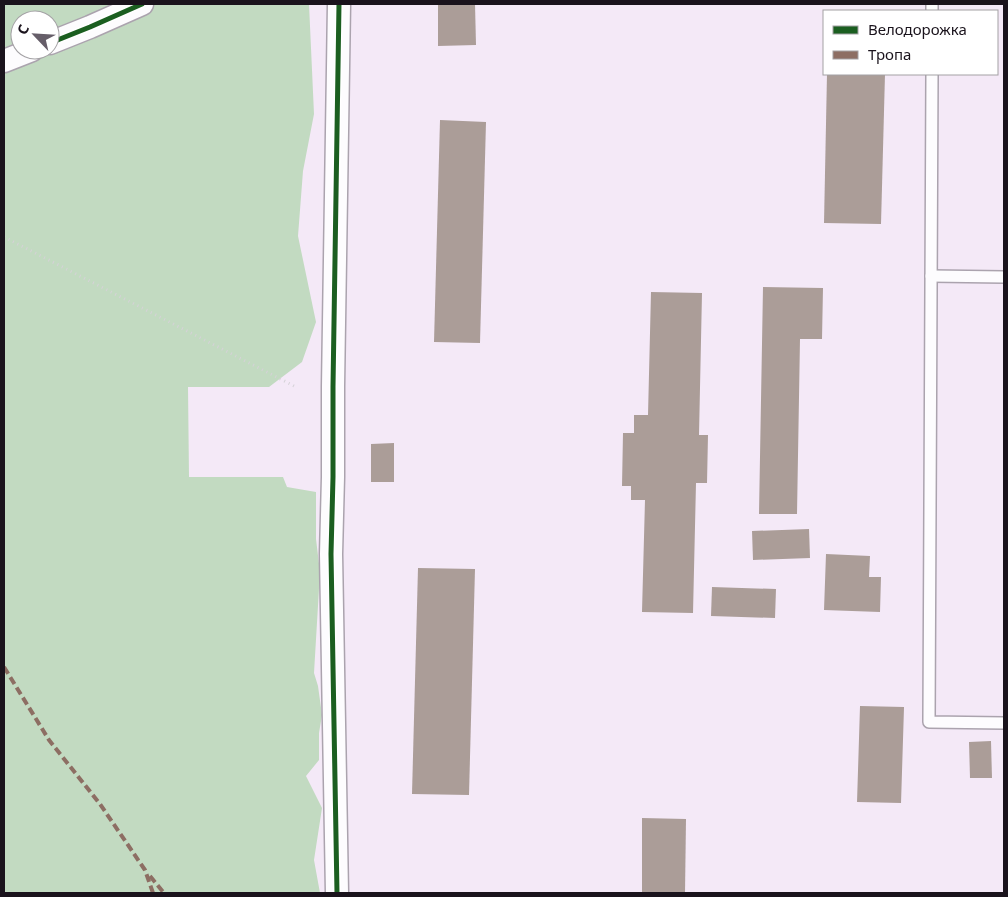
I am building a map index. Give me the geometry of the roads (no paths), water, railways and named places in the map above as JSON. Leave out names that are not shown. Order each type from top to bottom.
[{"type":"street","points":[[60,39],[142,4]]},
{"type":"street","points":[[337,893],[331,554],[339,4]]},
{"type":"lane","points":[[932,75],[930,722],[1004,723]]},
{"type":"lane","points":[[931,276],[1004,277]]}]
